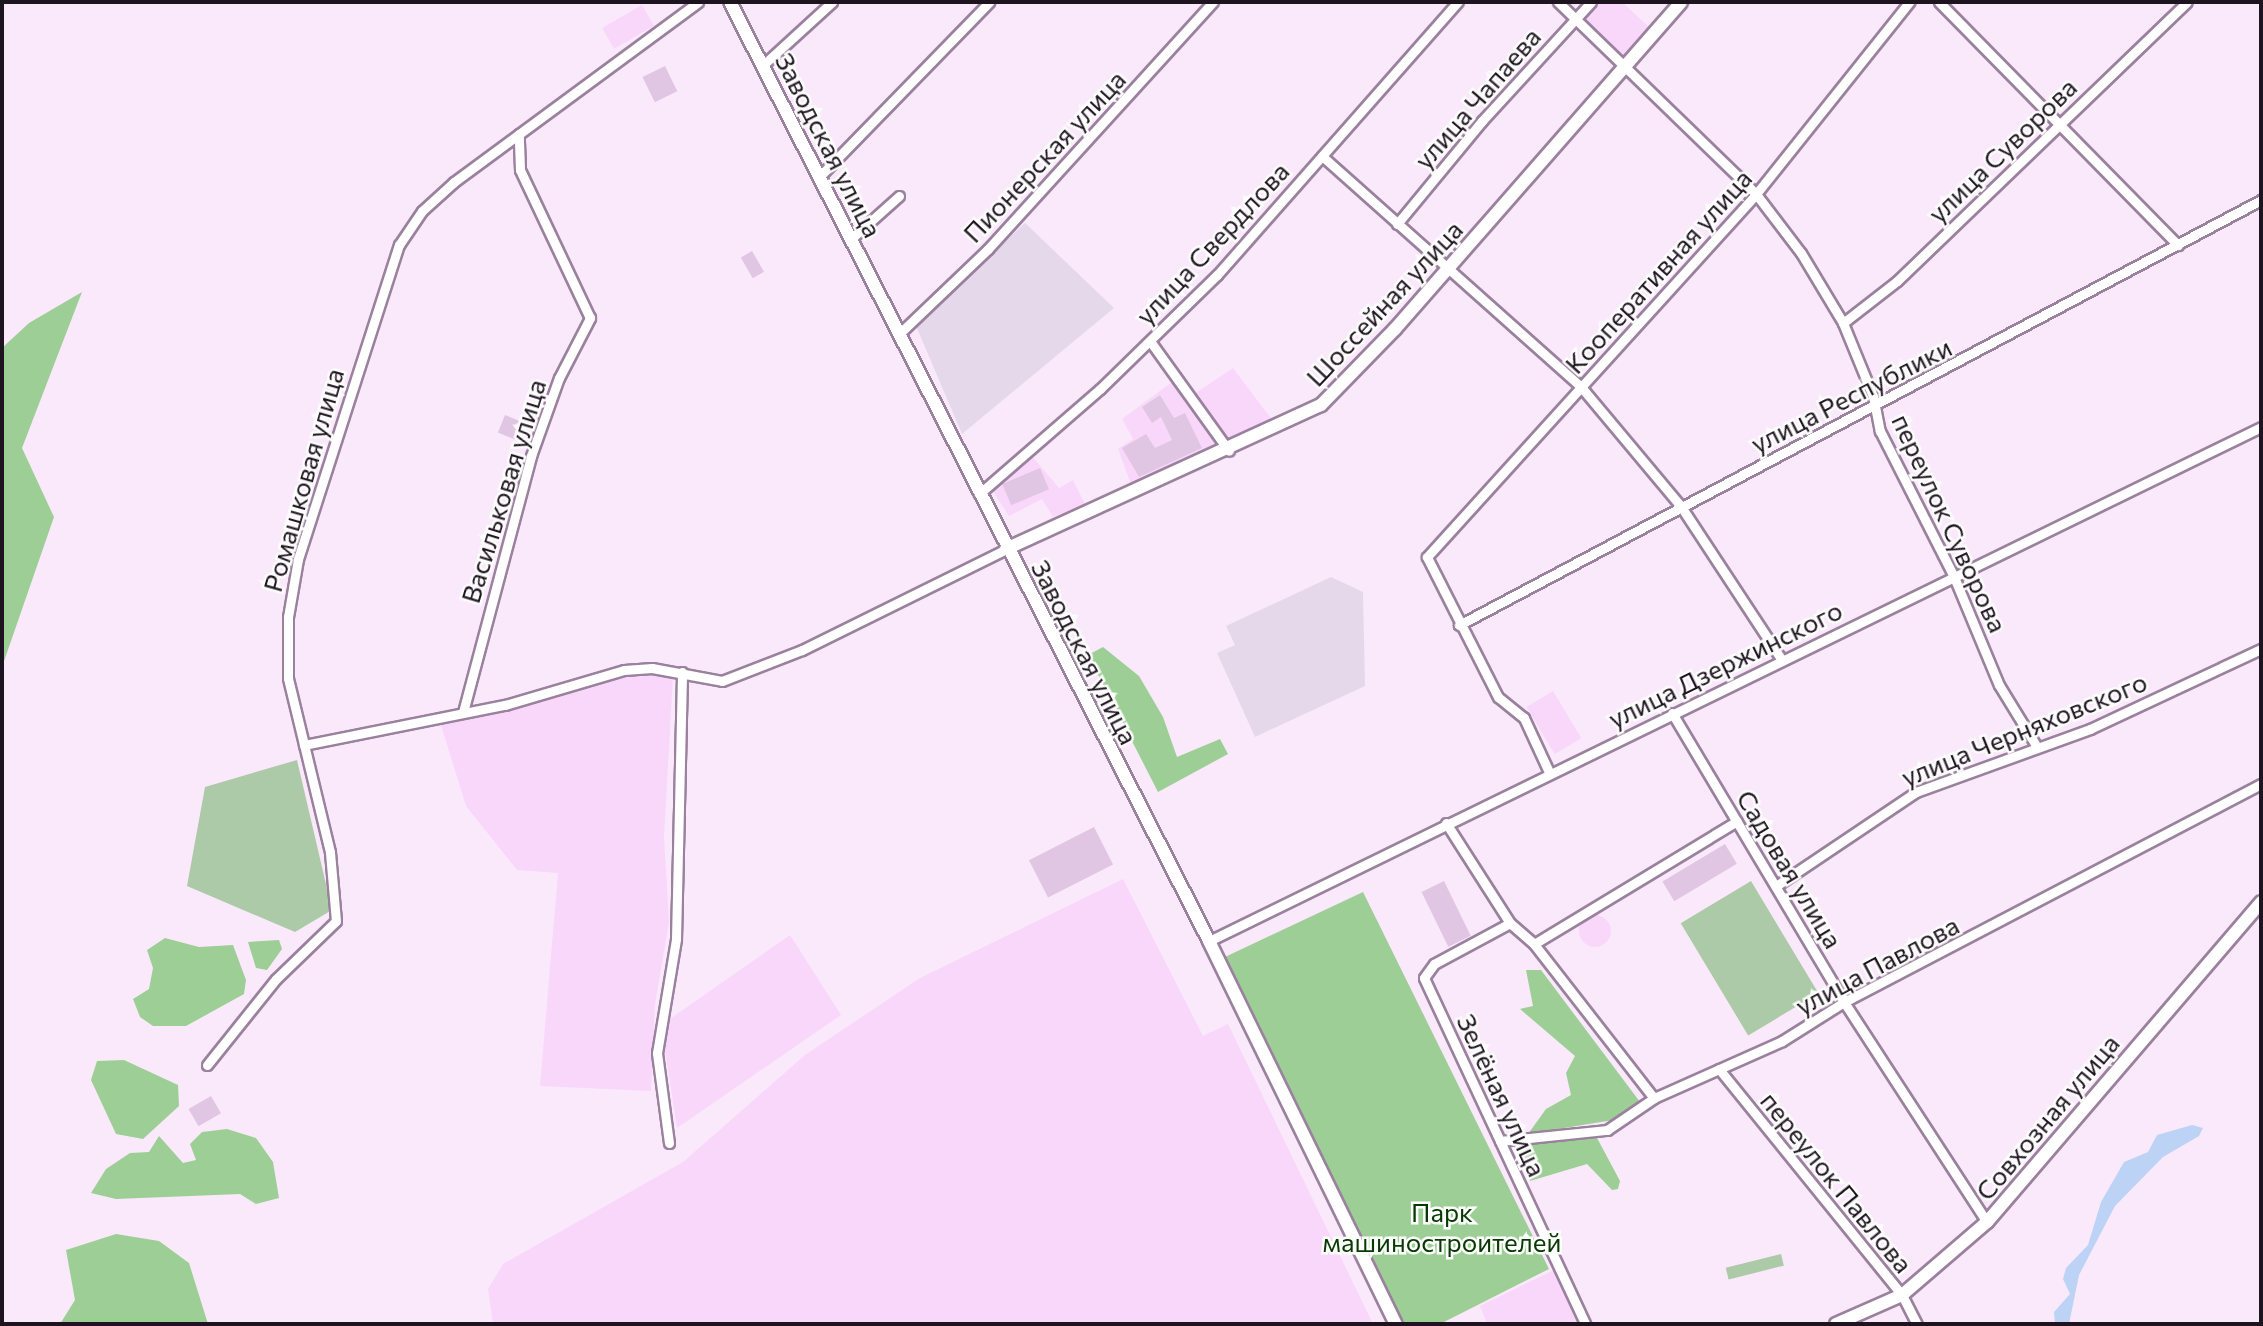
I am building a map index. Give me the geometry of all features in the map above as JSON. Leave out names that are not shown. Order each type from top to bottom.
[{"type":"street","name":"Ромашковая улица","points":[[207,1065],[276,979],[336,920],[330,852],[288,678],[288,617],[298,559],[398,245],[422,211],[519,134],[698,2]]},
{"type":"street","name":"Заводская улица","points":[[730,2],[900,332],[1006,549],[1209,941],[1396,1324]]},
{"type":"street","points":[[762,66],[832,2]]},
{"type":"street","points":[[820,176],[989,2]]},
{"type":"street","name":"Пионерская улица","points":[[900,332],[988,249],[1213,2]]},
{"type":"street","name":"улица Свердлова","points":[[979,494],[1150,341],[1217,275],[1458,2]]},
{"type":"street","name":"переулок Суворова","points":[[1558,2],[1573,22],[1756,194],[1801,253],[1843,323],[1875,409],[1880,431],[1954,577],[1999,685],[2037,747]]},
{"type":"street","name":"улица Чапаева","points":[[1397,224],[1591,2]]},
{"type":"street","name":"Шоссейная улица","points":[[1006,549],[1229,451],[1321,405],[1450,267],[1681,2]]},
{"type":"street","name":"Кооперативная улица","points":[[1459,625],[1427,557],[1756,194],[1909,2]]},
{"type":"street","points":[[1939,2],[2178,244]]},
{"type":"street","name":"улица Суворова","points":[[1843,323],[1897,281],[2187,2]]},
{"type":"street","name":"Васильковая улица","points":[[463,712],[531,456],[559,378],[590,318],[520,170],[519,134]]},
{"type":"street","points":[[1322,156],[1397,224],[1450,267],[1582,388],[1680,505],[1781,659]]},
{"type":"street","points":[[852,239],[899,196]]},
{"type":"street","name":"улица Республики","points":[[1459,625],[1680,505],[1875,409],[2261,200]]},
{"type":"street","points":[[1150,341],[1229,451]]},
{"type":"street","name":"улица Дзержинского","points":[[1209,941],[1549,772],[2261,427]]},
{"type":"street","points":[[304,745],[463,712],[624,670],[682,672],[722,681],[762,668],[1006,549]]},
{"type":"street","points":[[1459,625],[1498,697],[1524,718],[1549,772]]},
{"type":"street","name":"улица Черняховского","points":[[1776,886],[1916,792],[2090,729],[2261,649]]},
{"type":"street","points":[[669,1143],[657,1053],[676,939],[682,672]]},
{"type":"street","name":"Садовая улица","points":[[1672,713],[1844,1002],[1987,1222]]},
{"type":"street","name":"улица Павлова","points":[[1500,1141],[1607,1130],[1654,1098],[1782,1041],[1844,1002],[2261,784]]},
{"type":"street","points":[[1534,944],[1737,821]]},
{"type":"street","points":[[1446,823],[1510,923],[1534,944],[1654,1098]]},
{"type":"street","name":"Совхозная улица","points":[[1836,1324],[1902,1296],[1987,1222],[2261,902]]},
{"type":"street","name":"Зелёная улица","points":[[1510,923],[1434,964],[1424,978],[1585,1324]]},
{"type":"street","name":"переулок Павлова","points":[[1719,1069],[1902,1296],[1917,1324]]},
{"type":"shaded area","points":[[1600,2],[1622,2],[1649,27],[1620,59],[1581,21]]},
{"type":"shaded area","points":[[642,5],[654,26],[614,49],[602,28]]},
{"type":"shaded area","points":[[1025,223],[1114,308],[962,434],[916,326]]},
{"type":"shaded area","points":[[1233,368],[1273,421],[1227,443],[1194,394]]},
{"type":"shaded area","points":[[1172,382],[1218,448],[1132,487],[1118,449],[1133,439],[1122,419]]},
{"type":"shaded area","points":[[1031,455],[1059,488],[1073,480],[1085,504],[1053,517],[1042,499],[1009,516],[990,487]]},
{"type":"shaded area","points":[[1331,577],[1363,592],[1365,686],[1255,737],[1217,653],[1235,645],[1226,626]]},
{"type":"shaded area","points":[[654,671],[673,676],[664,837],[669,922],[655,1004],[651,1091],[540,1086],[558,873],[517,870],[466,806],[440,722]]},
{"type":"shaded area","points":[[1553,691],[1581,738],[1555,754],[1526,707]]},
{"type":"shaded area","points":[[1123,879],[1203,1036],[1228,1024],[1373,1324],[493,1324],[488,1289],[503,1264],[683,1162],[805,1055],[920,978]]},
{"type":"shaded area","points":[[1595,915],[1606,920],[1611,931],[1606,942],[1595,947],[1584,942],[1579,931],[1584,920]]},
{"type":"shaded area","points":[[790,935],[841,1015],[677,1128],[663,1037],[667,1021]]},
{"type":"shaded area","points":[[1554,1270],[1577,1324],[1487,1324],[1480,1306]]},
{"type":"green space","points":[[82,292],[22,448],[54,517],[2,667],[2,348],[29,323]]},
{"type":"green space","points":[[1103,647],[1139,676],[1163,717],[1177,757],[1220,739],[1228,754],[1158,792],[1088,655]]},
{"type":"green space","points":[[297,760],[332,910],[295,932],[187,886],[205,787]]},
{"type":"green space","points":[[1751,881],[1818,993],[1748,1036],[1681,923]]},
{"type":"green space","name":"Парк машиностроителей","points":[[1363,892],[1549,1269],[1440,1324],[1399,1324],[1225,957]]},
{"type":"green space","points":[[165,938],[199,947],[233,945],[246,980],[244,994],[186,1026],[153,1026],[140,1017],[133,999],[149,989],[153,968],[147,950]]},
{"type":"green space","points":[[279,940],[282,949],[267,970],[256,968],[248,942]]},
{"type":"green space","points":[[1526,970],[1541,970],[1640,1102],[1613,1120],[1528,1134],[1546,1109],[1571,1095],[1566,1073],[1575,1056],[1520,1009],[1533,1006]]},
{"type":"green space","points":[[124,1060],[178,1085],[179,1106],[143,1139],[116,1134],[91,1080],[97,1061]]},
{"type":"green space","points":[[227,1129],[256,1138],[273,1162],[279,1198],[256,1204],[240,1194],[116,1199],[91,1193],[106,1169],[130,1153],[149,1152],[159,1136],[183,1163],[196,1160],[190,1144],[202,1132]]},
{"type":"green space","points":[[1596,1136],[1620,1181],[1618,1189],[1612,1190],[1587,1164],[1530,1181],[1513,1145]]},
{"type":"green space","points":[[116,1234],[159,1241],[189,1263],[208,1324],[60,1324],[75,1300],[66,1250]]},
{"type":"green space","points":[[1781,1254],[1784,1266],[1729,1279],[1726,1268]]},
{"type":"water","points":[[2192,1125],[2203,1128],[2199,1136],[2163,1157],[2115,1206],[2079,1275],[2069,1324],[2055,1324],[2054,1312],[2070,1294],[2063,1279],[2066,1268],[2088,1245],[2101,1202],[2124,1162],[2148,1152],[2157,1135]]},
{"type":"building","points":[[665,66],[677,91],[655,102],[643,77]]},
{"type":"building","points":[[752,251],[764,272],[753,278],[741,258]]},
{"type":"building","points":[[1160,395],[1174,418],[1185,413],[1202,448],[1139,477],[1122,448],[1146,434],[1155,448],[1172,440],[1161,417],[1152,423],[1142,407]]},
{"type":"building","points":[[505,415],[522,422],[515,439],[498,433]]},
{"type":"building","points":[[1040,468],[1049,489],[1011,505],[1002,484]]},
{"type":"building","points":[[1094,827],[1113,864],[1048,898],[1029,860]]},
{"type":"building","points":[[1725,844],[1737,864],[1674,901],[1662,882]]},
{"type":"building","points":[[1444,881],[1471,936],[1448,947],[1422,892]]},
{"type":"building","points":[[211,1096],[221,1113],[198,1126],[188,1109]]}]
